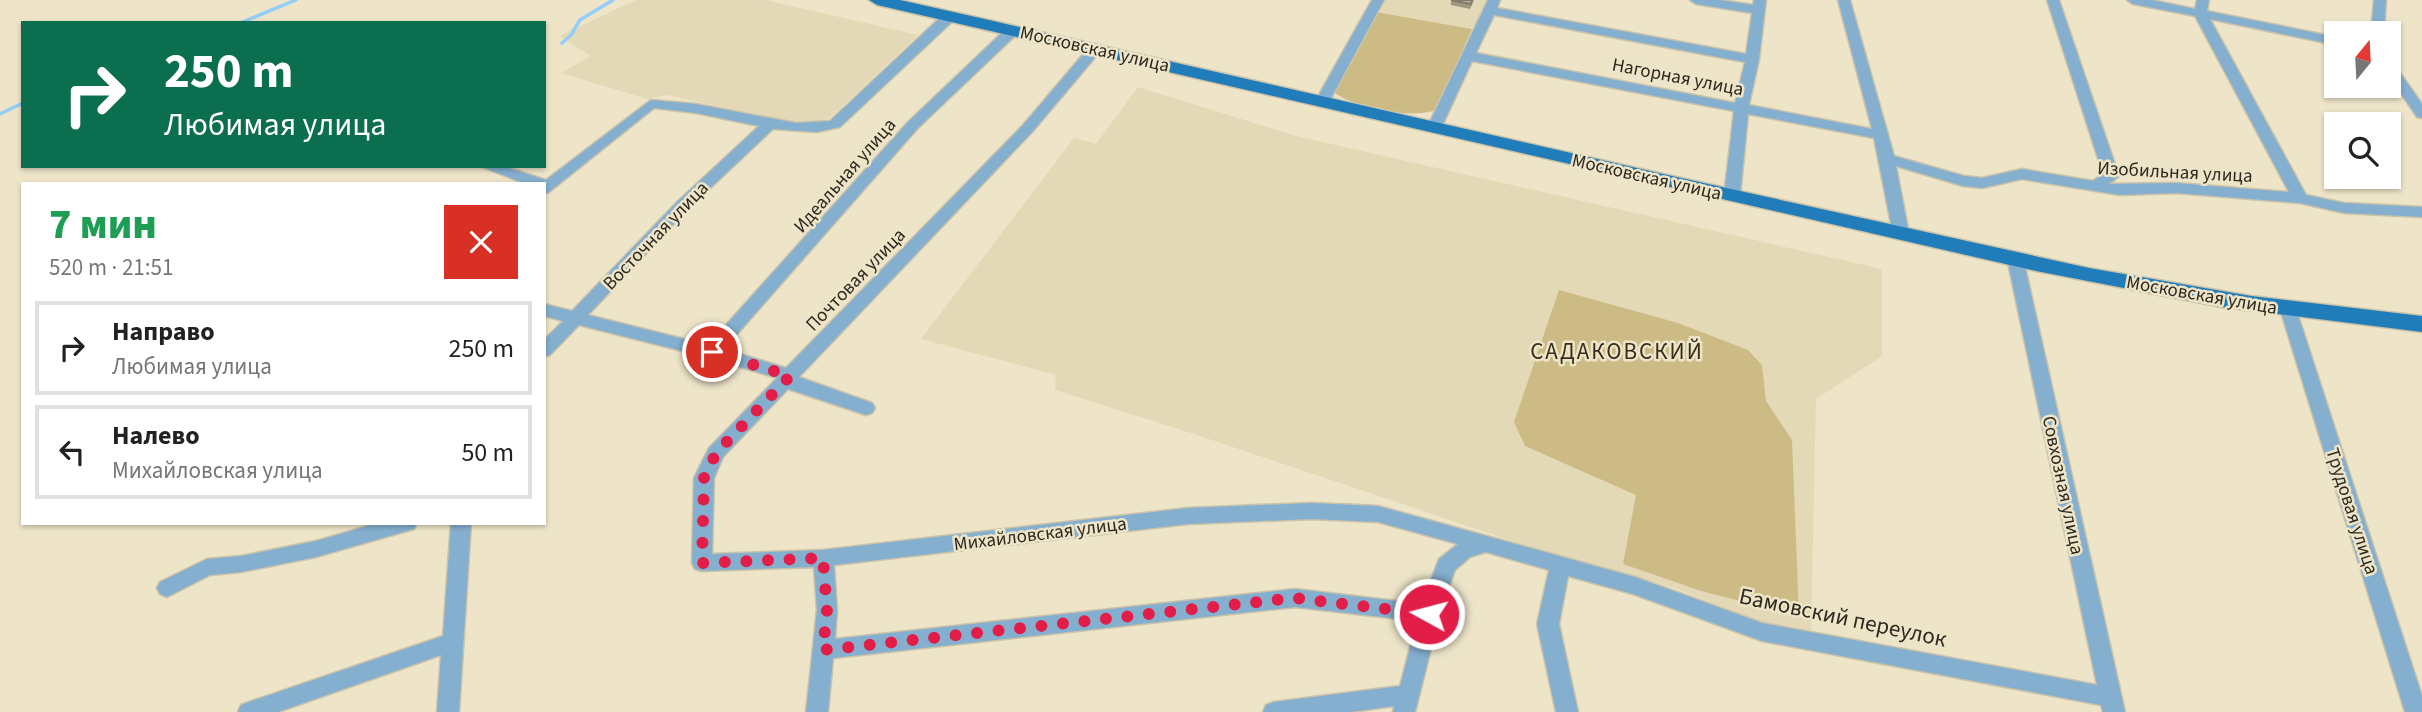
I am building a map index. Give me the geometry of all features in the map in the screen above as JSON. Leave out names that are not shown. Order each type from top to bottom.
[{"type":"main road","name":"Московская улица","points":[[877,0],[1323,100],[1732,196],[2015,258],[2193,295],[2422,324]]},
{"type":"street","points":[[1323,100],[1378,0]]},
{"type":"street","points":[[1696,0],[1760,5],[1752,60],[1741,108],[1732,196]]},
{"type":"street","points":[[1844,0],[1888,159],[1901,234]]},
{"type":"street","points":[[2053,0],[2110,176],[2095,186]]},
{"type":"street","points":[[2133,0],[2201,7],[2324,38]]},
{"type":"street","points":[[2379,21],[2380,0]]},
{"type":"street","points":[[1435,126],[1492,5],[1752,60]]},
{"type":"street","points":[[2201,7],[2300,198]]},
{"type":"street","points":[[546,185],[651,104],[709,109],[812,130],[835,124],[950,16]]},
{"type":"street","name":"Идеальная улица","points":[[712,352],[913,125],[1013,30]]},
{"type":"street","name":"Почтовая улица","points":[[702,563],[704,478],[716,453],[1028,128],[1096,48]]},
{"type":"street","name":"Нагорная улица","points":[[1468,56],[1881,135]]},
{"type":"street","points":[[2401,83],[2422,114]]},
{"type":"street","name":"Восточная улица","points":[[546,349],[734,154],[771,123]]},
{"type":"street","name":"Изобильная улица","points":[[1888,159],[1964,181],[1982,183],[2021,174],[2120,190],[2176,188],[2300,198],[2344,208],[2422,212]]},
{"type":"street","points":[[493,168],[533,182]]},
{"type":"street","name":"Совхозная улица","points":[[2015,258],[2112,705]]},
{"type":"street","name":"Трудовая улица","points":[[2288,309],[2416,712]]},
{"type":"street","points":[[546,311],[712,352],[790,376],[794,384],[866,408]]},
{"type":"street","name":"Михайловская улица","points":[[702,563],[823,558],[1188,516],[1312,511],[1378,514]]},
{"type":"street","name":"Бамовский переулок","points":[[1378,514],[1560,564],[1674,599],[1762,632],[2112,705]]},
{"type":"street","points":[[167,587],[207,567],[242,564],[316,549],[400,525]]},
{"type":"street","points":[[448,712],[461,525]]},
{"type":"street","points":[[1274,712],[1405,704],[1429,614],[1446,565],[1463,551],[1489,544]]},
{"type":"street","points":[[817,712],[827,610],[823,558]]},
{"type":"street","points":[[1560,564],[1548,624],[1567,712]]},
{"type":"street","points":[[823,650],[1294,598],[1429,614]]},
{"type":"street","points":[[249,712],[452,642]]},
{"type":"shaded area","points":[[636,0],[765,0],[918,35],[830,118],[802,124],[666,95],[647,99],[561,73],[591,56],[559,36]]},
{"type":"shaded area","points":[[1383,0],[1489,0],[1472,29],[1376,12]]},
{"type":"shaded area","points":[[1376,12],[1472,29],[1437,110],[1426,113],[1386,111],[1336,94],[1334,87]]},
{"type":"shaded area","points":[[1138,87],[1296,136],[1882,269],[1882,356],[1816,399],[1811,635],[1764,623],[1671,587],[1521,544],[1055,390],[1056,375],[921,339],[1074,138],[1096,144]]},
{"type":"shaded area","points":[[1559,290],[1678,323],[1748,350],[1762,365],[1766,401],[1792,440],[1799,616],[1701,591],[1623,564],[1636,495],[1525,446],[1514,422]]},
{"type":"building","points":[[1451,0],[1472,0],[1471,4]]},
{"type":"waterway","points":[[245,21],[296,0]]},
{"type":"waterway","points":[[562,43],[571,35],[580,20],[613,0]]},
{"type":"waterway","points":[[0,114],[21,104]]},
{"type":"district","name":"САДАКОВСКИЙ","points":[[1617,351]]},
{"type":"route","points":[[712,352],[790,376],[716,453],[704,478],[702,563],[823,558],[827,610],[823,650],[1294,598],[1429,614]]}]
